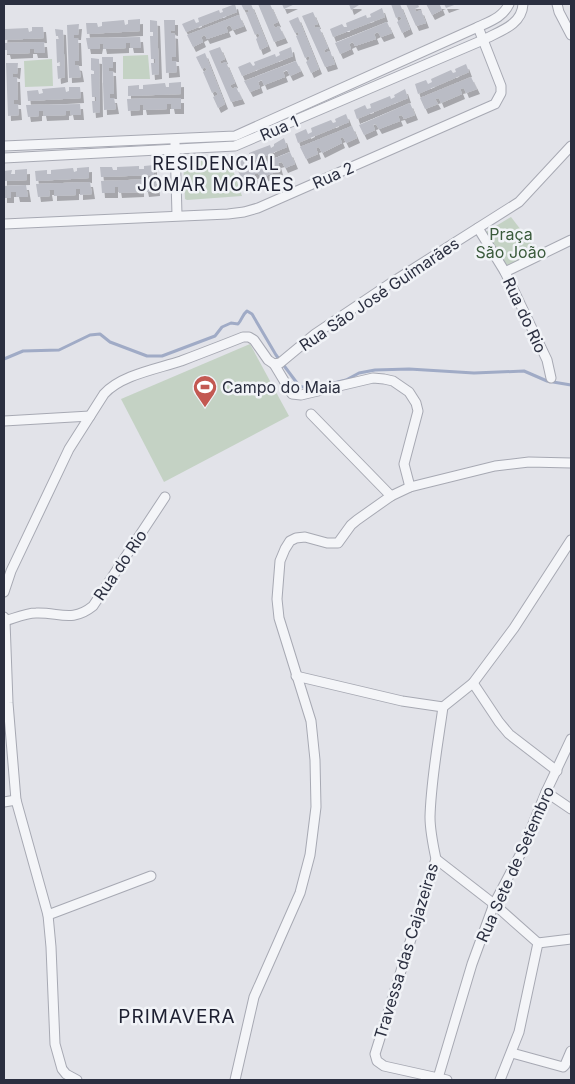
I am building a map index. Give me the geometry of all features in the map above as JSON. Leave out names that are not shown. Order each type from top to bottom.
[{"type":"street","name":"Rua 1","points":[[4,158],[175,144],[241,134],[499,17],[509,4]]},
{"type":"street","name":"Rua 1","points":[[4,146],[239,145],[483,40],[516,22],[520,16],[522,4]]},
{"type":"street","points":[[558,8],[571,35]]},
{"type":"street","name":"Rua 2","points":[[4,224],[228,214],[258,208],[495,104],[502,93],[502,86],[478,27]]},
{"type":"street","points":[[175,144],[177,215]]},
{"type":"street","name":"Rua São José Guimarães","points":[[280,361],[315,334],[383,288],[519,202],[571,146]]},
{"type":"street","name":"Rua do Rio","points":[[478,228],[505,272],[547,360],[551,378]]},
{"type":"street","points":[[505,272],[571,240]]},
{"type":"street","points":[[4,589],[65,457],[104,394],[116,383],[243,337],[254,340],[268,360],[280,361],[287,388],[292,394],[296,395],[341,387],[373,378],[393,381],[409,392],[416,403],[418,411],[404,464],[410,487]]},
{"type":"street","points":[[310,414],[391,496]]},
{"type":"street","points":[[4,421],[90,416]]},
{"type":"street","points":[[236,1080],[254,997],[300,893],[310,855],[316,807],[315,760],[310,721],[280,618],[277,599],[280,561],[285,549],[290,541],[296,538],[305,537],[327,543],[338,543],[351,525],[391,496],[410,487],[512,463],[571,463]]},
{"type":"street","name":"Rua do Rio","points":[[5,619],[35,613],[66,617],[77,616],[85,612],[92,606],[165,497]]},
{"type":"street","points":[[296,676],[402,701],[444,707],[473,683],[514,628],[571,540]]},
{"type":"street","points":[[5,619],[9,712],[16,800],[48,915],[52,947],[55,1044],[62,1069],[66,1074],[77,1080]]},
{"type":"street","points":[[473,683],[509,734],[557,771]]},
{"type":"street","name":"Travessa das Cajazeiras","points":[[442,1079],[384,1066],[377,1062],[375,1054],[436,859],[430,817],[436,755],[444,707]]},
{"type":"street","name":"Rua Sete de Setembro","points":[[442,1079],[472,964],[494,904],[522,853],[546,792],[557,771],[568,756],[571,739]]},
{"type":"street","points":[[546,792],[571,809]]},
{"type":"street","points":[[4,802],[16,800]]},
{"type":"street","points":[[436,859],[494,904],[538,943],[571,939]]},
{"type":"street","points":[[48,915],[151,876]]},
{"type":"street","points":[[500,1080],[519,1032],[538,943]]},
{"type":"street","points":[[512,1053],[560,1067],[566,1066],[571,1051]]},
{"type":"green space","points":[[148,55],[150,79],[123,79],[123,56]]},
{"type":"green space","points":[[52,59],[53,86],[25,87],[24,61]]},
{"type":"green space","points":[[229,159],[242,196],[185,199],[183,162]]},
{"type":"green space","name":"Praça São João","points":[[511,217],[538,252],[507,268],[486,232]]},
{"type":"green space","name":"Campo do Maia","points":[[250,344],[289,416],[164,482],[121,399]]},
{"type":"building","points":[[235,4],[237,12],[186,32],[182,24],[194,19],[196,23],[199,22],[198,18],[219,10],[220,13],[223,12],[222,9]]},
{"type":"building","points":[[241,4],[251,4],[268,46],[260,50],[256,39],[260,36],[258,33],[255,35],[246,13],[249,12],[248,9],[244,10]]},
{"type":"building","points":[[258,4],[270,4],[278,22],[273,24],[275,28],[279,26],[285,38],[274,42]]},
{"type":"building","points":[[282,4],[295,4],[284,9]]},
{"type":"building","points":[[349,4],[358,4],[359,5],[351,10]]},
{"type":"building","points":[[391,4],[400,4],[410,29],[402,33],[397,22],[402,19],[400,16],[396,18]]},
{"type":"building","points":[[406,4],[418,4],[419,7],[415,9],[416,12],[421,10],[426,23],[416,26]]},
{"type":"building","points":[[426,4],[443,4],[440,5],[442,10],[432,15]]},
{"type":"building","points":[[444,4],[457,4],[446,8]]},
{"type":"building","points":[[382,8],[385,17],[333,37],[330,29],[342,24],[344,27],[347,27],[346,23],[366,15],[367,18],[371,17],[370,14]]},
{"type":"building","points":[[313,12],[318,24],[314,25],[315,28],[319,27],[328,48],[324,50],[325,53],[330,51],[335,64],[325,67],[302,16]]},
{"type":"building","points":[[239,15],[244,26],[233,30],[230,25],[226,27],[228,32],[207,39],[205,35],[201,37],[203,42],[193,47],[187,35]]},
{"type":"building","points":[[298,17],[319,69],[311,73],[306,62],[310,59],[309,56],[305,58],[296,36],[299,35],[298,32],[295,33],[289,21]]},
{"type":"building","points":[[140,19],[140,31],[87,34],[86,23],[97,23],[98,27],[102,26],[102,22],[124,20],[125,25],[128,24],[128,20]]},
{"type":"building","points":[[150,20],[157,21],[159,74],[152,75],[151,63],[155,63],[155,59],[151,59],[150,36],[153,36],[153,32],[150,32]]},
{"type":"building","points":[[164,20],[175,20],[175,31],[171,30],[171,33],[175,34],[176,57],[172,57],[172,61],[176,61],[177,72],[166,73]]},
{"type":"building","points":[[387,22],[392,33],[381,37],[378,32],[374,34],[376,39],[355,46],[353,42],[349,44],[351,49],[340,54],[335,43]]},
{"type":"building","points":[[79,24],[78,35],[74,35],[74,38],[78,38],[79,61],[75,61],[75,65],[79,66],[81,77],[69,78],[67,25]]},
{"type":"building","points":[[32,27],[43,27],[44,38],[4,40],[5,29],[28,28],[29,32],[32,31]]},
{"type":"building","points":[[55,29],[63,30],[65,77],[58,79],[57,66],[61,66],[60,62],[57,63],[56,39],[59,39],[56,36]]},
{"type":"building","points":[[140,37],[141,48],[131,48],[130,43],[126,43],[126,48],[104,49],[103,44],[100,44],[99,49],[88,49],[86,38]]},
{"type":"building","points":[[44,42],[45,53],[35,53],[34,49],[30,49],[30,53],[8,54],[7,50],[4,50],[4,43]]},
{"type":"building","points":[[220,47],[225,59],[220,61],[221,64],[226,62],[235,83],[230,85],[232,89],[236,87],[242,99],[231,102],[209,51]]},
{"type":"building","points":[[291,47],[293,56],[242,76],[238,67],[250,62],[253,66],[255,65],[254,62],[275,54],[276,57],[280,55],[279,52]]},
{"type":"building","points":[[205,53],[225,104],[218,108],[213,97],[218,95],[216,91],[212,93],[203,72],[207,70],[205,67],[202,69],[196,57]]},
{"type":"building","points":[[102,57],[113,57],[113,68],[109,67],[109,71],[113,71],[114,94],[110,94],[110,98],[114,98],[116,109],[104,110]]},
{"type":"building","points":[[91,58],[99,59],[100,112],[93,113],[92,101],[96,101],[96,97],[92,97],[91,74],[94,74],[94,71],[91,70]]},
{"type":"building","points":[[296,61],[301,71],[290,76],[287,70],[283,72],[285,77],[264,85],[262,80],[258,82],[260,88],[250,92],[244,81]]},
{"type":"building","points":[[6,63],[18,63],[17,74],[13,73],[13,77],[17,77],[18,100],[14,100],[14,104],[18,104],[19,115],[8,116]]},
{"type":"building","points":[[466,64],[469,72],[418,94],[415,84],[426,80],[428,84],[432,82],[431,79],[451,70],[453,73],[456,72],[455,69]]},
{"type":"building","points":[[471,77],[477,89],[466,93],[464,88],[460,89],[462,94],[441,103],[439,98],[435,99],[438,104],[425,109],[420,98]]},
{"type":"building","points":[[181,82],[181,94],[128,96],[128,86],[139,85],[139,89],[143,89],[143,85],[165,83],[166,87],[169,87],[169,83]]},
{"type":"building","points":[[65,87],[66,92],[69,91],[69,87],[80,87],[81,98],[28,101],[27,91],[38,90],[39,94],[43,93],[42,89]]},
{"type":"building","points":[[405,89],[408,98],[357,119],[354,110],[365,105],[367,109],[371,108],[370,104],[390,96],[391,99],[395,97],[394,95]]},
{"type":"building","points":[[181,98],[181,109],[172,109],[171,104],[167,104],[167,109],[144,110],[143,105],[140,105],[140,110],[128,111],[127,99]]},
{"type":"building","points":[[410,103],[415,115],[404,119],[402,115],[398,116],[400,121],[379,129],[376,124],[373,125],[375,130],[364,135],[359,125]]},
{"type":"building","points":[[80,104],[81,115],[71,115],[70,110],[66,111],[66,115],[44,116],[43,111],[39,111],[39,116],[28,117],[26,105]]},
{"type":"building","points":[[346,114],[349,122],[298,143],[295,134],[306,129],[308,134],[312,132],[311,128],[331,120],[333,123],[336,122],[335,119]]},
{"type":"building","points":[[352,126],[357,138],[346,143],[343,137],[340,138],[342,143],[322,153],[319,147],[316,148],[318,154],[306,159],[300,147]]},
{"type":"building","points":[[284,138],[287,147],[236,168],[233,159],[245,154],[246,158],[250,157],[249,153],[270,145],[271,148]]},
{"type":"building","points":[[290,152],[295,164],[285,168],[282,162],[278,163],[280,170],[261,178],[258,173],[254,174],[256,179],[245,185],[239,173]]},
{"type":"building","points":[[154,165],[154,175],[101,177],[100,167],[112,167],[113,170],[117,170],[117,167],[139,166],[139,169],[144,169],[144,166]]},
{"type":"building","points":[[89,167],[89,178],[36,181],[35,171],[47,170],[47,174],[51,174],[51,170],[73,168],[74,172],[77,171],[77,168]]},
{"type":"building","points":[[27,169],[27,180],[4,181],[4,171],[12,170],[11,174],[15,174],[15,170]]},
{"type":"building","points":[[156,179],[157,191],[146,192],[145,187],[141,186],[141,192],[119,193],[118,187],[115,187],[115,193],[102,193],[101,181]]},
{"type":"building","points":[[90,182],[92,194],[80,195],[80,189],[76,189],[76,195],[54,196],[54,190],[49,190],[50,196],[38,197],[36,184]]},
{"type":"building","points":[[26,185],[28,197],[17,197],[16,192],[11,192],[11,198],[4,198],[4,186]]},
{"type":"waterway","points":[[4,359],[23,351],[59,350],[90,335],[100,334],[110,342],[147,356],[162,356],[215,336],[222,327],[231,323],[238,324],[247,311],[252,314],[276,355],[300,387],[321,386],[346,380],[359,373],[375,370],[409,369],[474,373],[524,371],[547,381],[571,385]]},
{"type":"place","name":"Campo do Maia","points":[[205,408]]},
{"type":"district","name":"RESIDENCIAL JOMAR MORAES","points":[[216,173]]},
{"type":"district","name":"PRIMAVERA","points":[[177,1016]]}]
